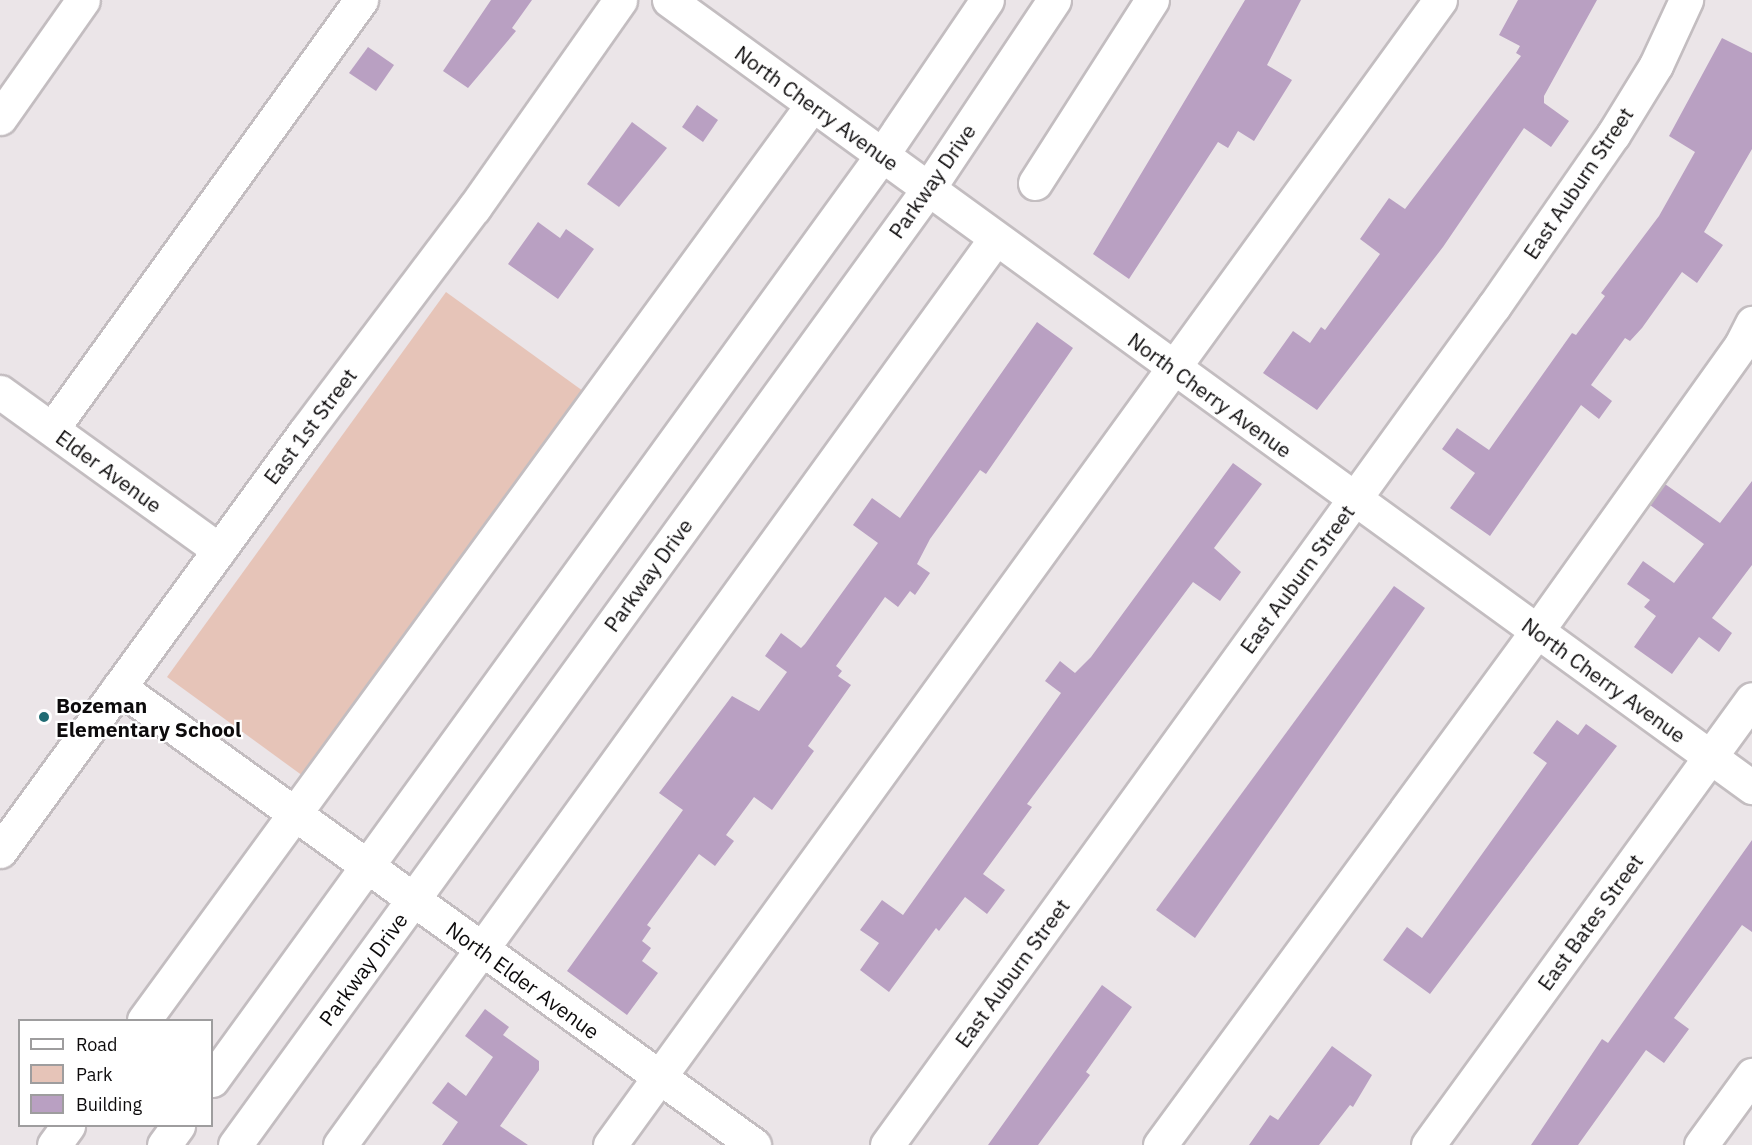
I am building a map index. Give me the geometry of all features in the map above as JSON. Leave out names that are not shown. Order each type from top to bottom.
[{"type":"main road","points":[[0,118],[83,0]]},
{"type":"main road","points":[[52,429],[361,0]]},
{"type":"main road","name":"East 1st Street","points":[[0,851],[219,550],[474,208],[620,0]]},
{"type":"main road","name":"North Cherry Avenue","points":[[669,0],[1752,787]]},
{"type":"main road","points":[[213,1079],[882,155],[987,0]]},
{"type":"main road","name":"Parkway Drive","points":[[235,1145],[927,189],[1054,0]]},
{"type":"main road","points":[[1035,183],[1152,0]]},
{"type":"main road","points":[[610,1145],[1175,369],[1440,0]]},
{"type":"main road","name":"East Auburn Street","points":[[887,1145],[1354,499],[1613,135],[1656,65],[1686,0]]},
{"type":"main road","points":[[145,1019],[812,105]]},
{"type":"main road","points":[[340,1145],[995,239]]},
{"type":"main road","points":[[1160,1145],[1537,631],[1741,345],[1752,322]]},
{"type":"main road","name":"Elder Avenue","points":[[0,392],[219,550]]},
{"type":"main road","name":"North Elder Avenue","points":[[119,687],[754,1145]]},
{"type":"main road","name":"East Bates Street","points":[[1428,1145],[1752,699]]},
{"type":"main road","points":[[1701,1145],[1752,1075]]},
{"type":"main road","points":[[54,1145],[67,1127]]},
{"type":"main road","points":[[164,1145],[177,1127]]},
{"type":"green space","points":[[446,292],[583,391],[303,776],[167,677]]},
{"type":"building","points":[[491,0],[532,0],[512,28],[516,31],[468,88],[443,71]]},
{"type":"building","points":[[1245,0],[1301,0],[1267,65],[1292,80],[1254,141],[1238,131],[1228,148],[1218,142],[1129,279],[1093,254]]},
{"type":"building","points":[[1518,0],[1597,0],[1544,96],[1544,103],[1569,121],[1551,147],[1524,128],[1443,247],[1317,410],[1263,373],[1293,331],[1310,343],[1321,327],[1325,330],[1380,254],[1360,239],[1389,198],[1405,209],[1521,56],[1516,53],[1520,46],[1499,35]]},
{"type":"building","points":[[1722,38],[1752,53],[1752,149],[1704,232],[1723,245],[1697,283],[1682,272],[1642,328],[1630,341],[1625,338],[1591,385],[1612,401],[1599,419],[1581,405],[1490,536],[1450,508],[1475,473],[1442,449],[1457,428],[1489,450],[1572,333],[1576,335],[1605,296],[1601,293],[1659,216],[1695,152],[1669,136]]},
{"type":"building","points":[[368,47],[394,65],[376,91],[349,73]]},
{"type":"building","points":[[697,105],[718,120],[703,142],[682,127]]},
{"type":"building","points":[[632,122],[667,148],[619,207],[587,184]]},
{"type":"building","points":[[538,222],[560,238],[566,229],[594,249],[558,299],[508,264]]},
{"type":"building","points":[[1037,322],[1073,348],[986,474],[980,470],[930,539],[917,564],[930,573],[915,595],[910,591],[898,607],[885,597],[836,666],[842,671],[838,676],[851,685],[808,746],[814,751],[772,810],[754,797],[726,835],[734,841],[715,866],[699,854],[647,925],[651,928],[642,941],[651,948],[642,961],[658,973],[627,1015],[567,971],[683,810],[659,793],[732,696],[759,711],[787,672],[765,656],[781,633],[801,648],[878,543],[853,525],[872,498],[900,518]]},
{"type":"building","points":[[1233,463],[1262,484],[1214,548],[1241,572],[1220,601],[1193,582],[1027,804],[1032,807],[983,874],[1005,890],[987,914],[965,897],[939,931],[936,928],[889,992],[860,970],[879,943],[860,930],[882,900],[903,915],[1061,693],[1045,681],[1060,661],[1075,673],[1091,657]]},
{"type":"building","points":[[1752,481],[1752,565],[1712,618],[1732,633],[1719,652],[1699,637],[1672,674],[1634,647],[1656,616],[1644,607],[1650,600],[1627,584],[1643,561],[1674,583],[1704,544],[1650,505],[1665,484],[1720,523]]},
{"type":"building","points":[[1394,586],[1425,608],[1195,938],[1156,910]]},
{"type":"building","points":[[1557,720],[1578,735],[1586,724],[1617,746],[1430,994],[1383,960],[1407,927],[1422,938],[1547,763],[1533,753]]},
{"type":"building","points":[[1752,840],[1752,932],[1742,925],[1674,1018],[1689,1029],[1664,1063],[1646,1050],[1578,1145],[1531,1145],[1602,1039],[1608,1043]]},
{"type":"building","points":[[1102,985],[1132,1007],[1086,1072],[1090,1075],[1038,1145],[988,1145]]},
{"type":"building","points":[[485,1009],[509,1027],[503,1035],[539,1061],[539,1070],[500,1126],[528,1145],[442,1145],[458,1122],[432,1103],[448,1082],[466,1096],[493,1057],[465,1036]]},
{"type":"building","points":[[1332,1046],[1372,1075],[1353,1107],[1350,1105],[1319,1145],[1249,1145],[1270,1115],[1278,1120]]},
{"type":"place","name":"Bozeman Elementary School","points":[[44,717]]}]
